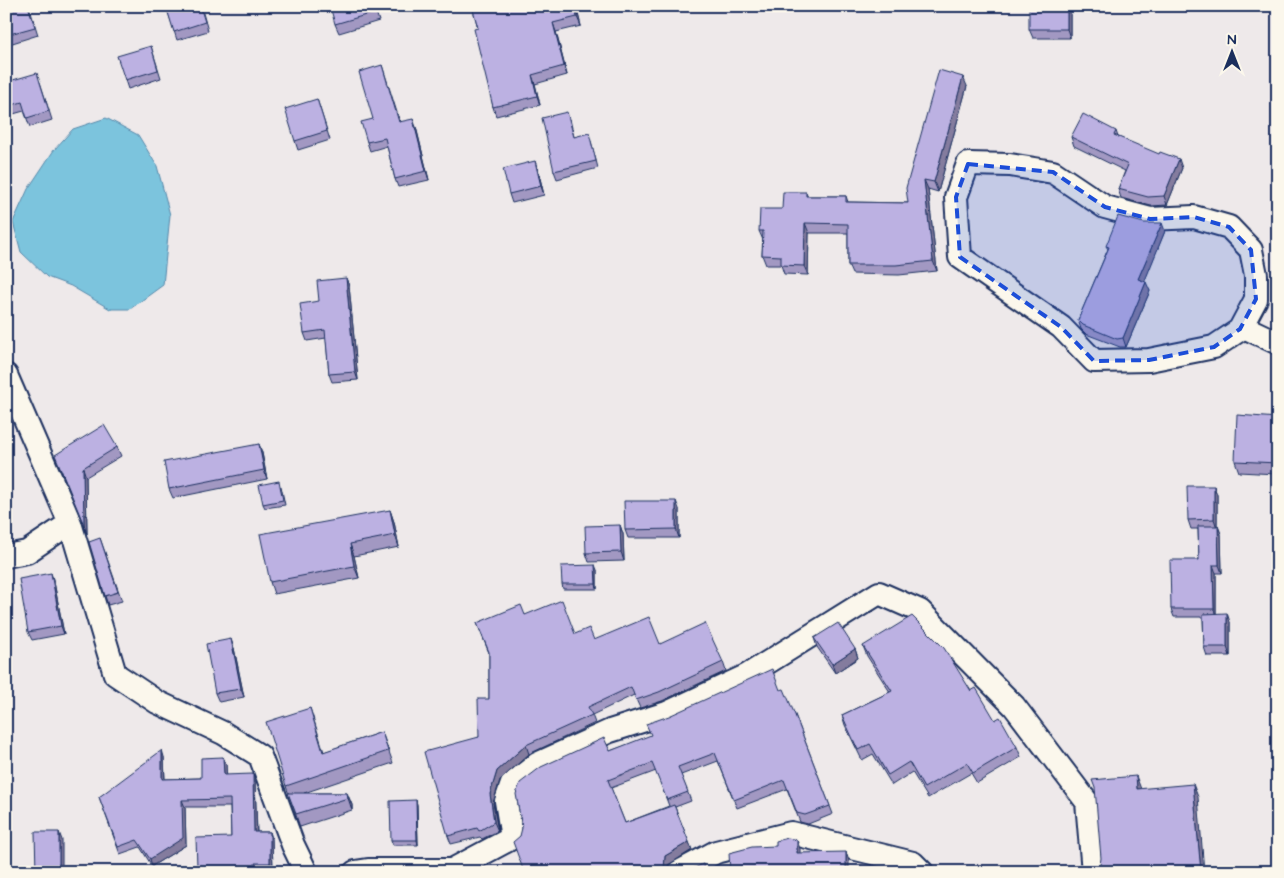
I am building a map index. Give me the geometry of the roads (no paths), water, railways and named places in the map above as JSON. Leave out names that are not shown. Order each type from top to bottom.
[{"type":"street","points":[[1240,329],[1256,298],[1256,275],[1251,250],[1229,228],[1194,217],[1150,219],[1105,207],[1053,172],[1010,165],[968,164],[956,196],[960,257],[1062,327],[1094,361],[1148,360],[1214,347],[1244,327],[1278,343]]},
{"type":"street","points":[[6,375],[70,524],[115,674],[157,702],[223,733],[260,756],[293,845],[306,872]]},
{"type":"street","points":[[6,556],[27,552],[70,524]]},
{"type":"street","points":[[354,872],[368,870],[454,871],[512,838],[506,801],[512,784],[537,764],[610,731],[667,713],[746,676],[879,592],[920,611],[1014,706],[1087,802],[1093,872]]},
{"type":"street","points":[[679,872],[716,852],[791,833],[913,863],[922,872]]},
{"type":"water","points":[[106,118],[138,135],[157,166],[170,215],[163,285],[130,309],[110,309],[71,286],[47,277],[21,252],[13,222],[28,189],[54,150],[73,129]]}]
